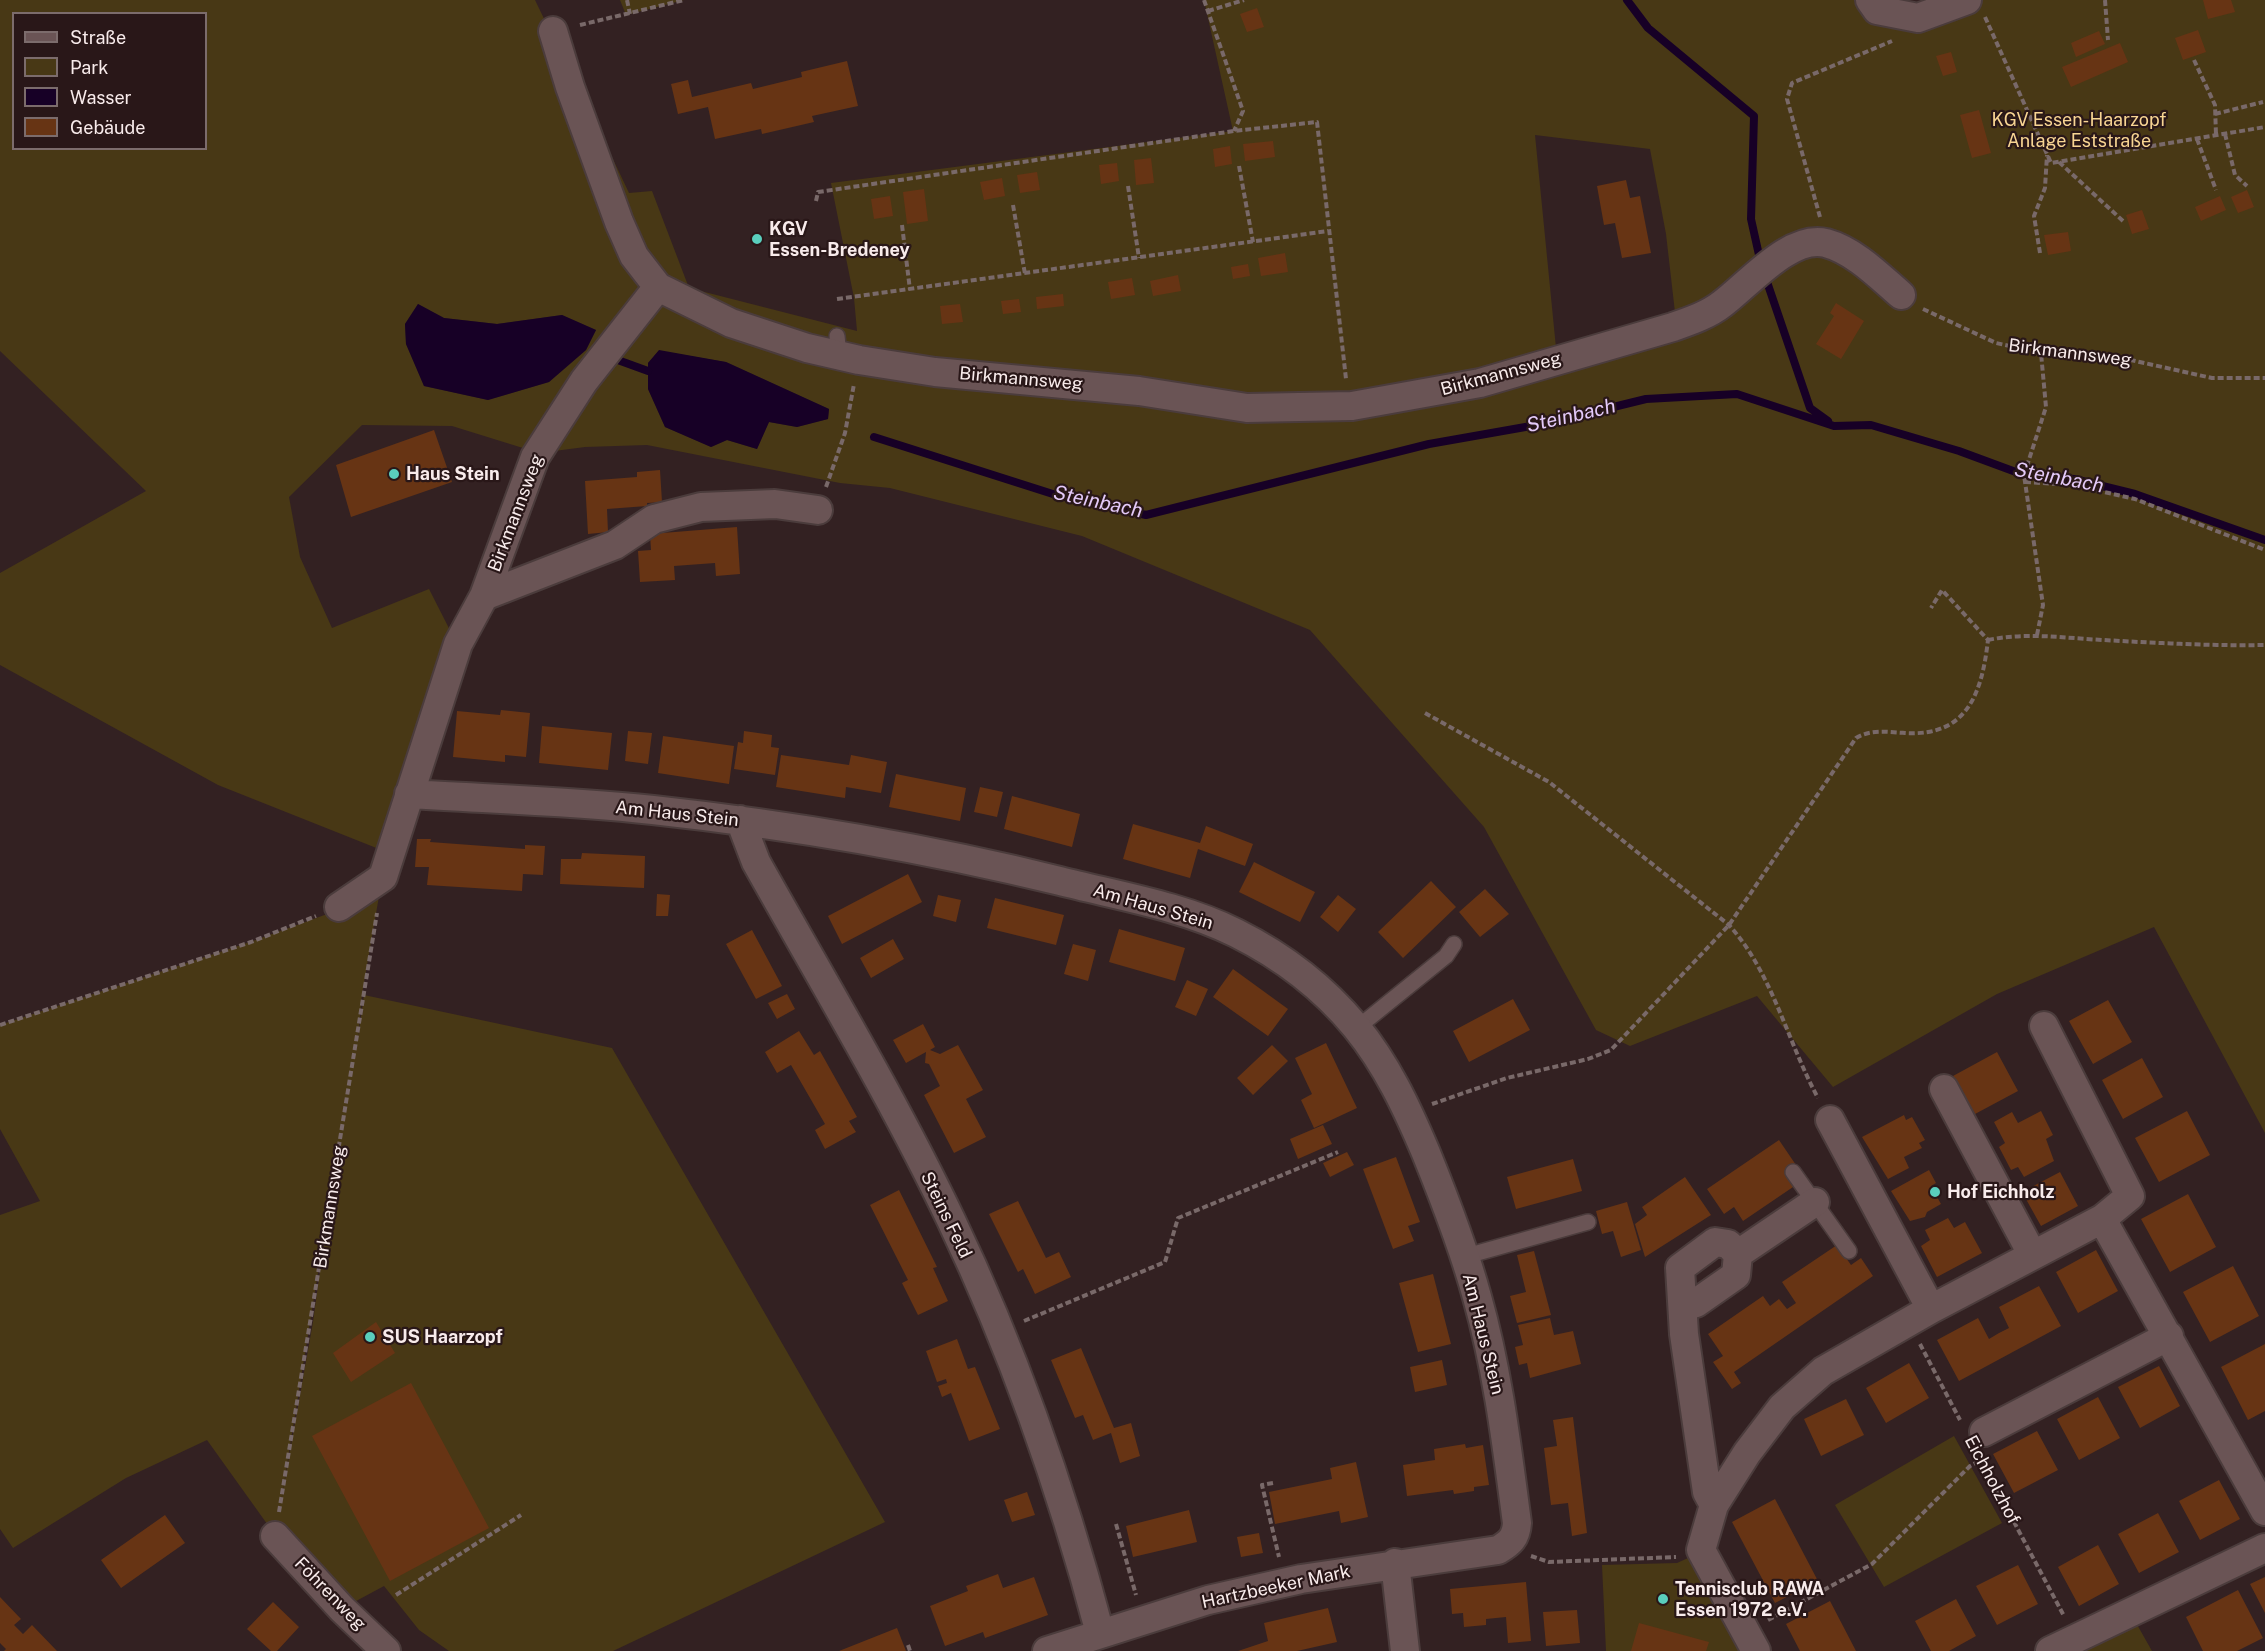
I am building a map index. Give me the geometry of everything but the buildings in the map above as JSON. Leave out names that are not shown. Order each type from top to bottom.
[{"type":"street","points":[[1870,0],[1877,10],[1918,18],[1975,8]]},
{"type":"street","name":"Birkmannsweg","points":[[553,31],[570,87],[619,222],[634,256],[658,287],[731,323],[807,348],[845,350],[935,372],[1139,391],[1247,408],[1352,406],[1480,383],[1697,319],[1721,305],[1768,265],[1789,251],[1808,244],[1825,243]]},
{"type":"street","points":[[1825,243],[1867,266],[1901,295]]},
{"type":"street","name":"Birkmannsweg","points":[[383,877],[458,644],[484,596],[536,457],[584,381],[658,287]]},
{"type":"street","name":"Birkmannsweg","points":[[484,596],[615,546],[654,519],[701,507],[775,504],[818,510]]},
{"type":"street","name":"Am Haus Stein","points":[[409,794],[649,809],[856,837],[984,862],[1184,912],[1233,931],[1274,954],[1305,976],[1357,1028],[1392,1078],[1443,1194],[1478,1297],[1503,1421],[1517,1524],[1516,1535],[1509,1544]]},
{"type":"street","name":"Steins Feld","points":[[740,820],[756,862],[951,1219],[1035,1418],[1068,1516],[1100,1633]]},
{"type":"street","points":[[339,908],[383,877]]},
{"type":"street","points":[[1751,1641],[1701,1550],[1714,1505],[1782,1407],[1823,1371],[2032,1254],[2102,1219],[2130,1196],[2044,1026]]},
{"type":"street","points":[[1944,1089],[2032,1254]]},
{"type":"street","points":[[1830,1120],[1919,1316]]},
{"type":"street","points":[[1738,1254],[1815,1202]]},
{"type":"street","points":[[2102,1219],[2265,1511]]},
{"type":"street","points":[[1714,1505],[1707,1492],[1684,1334],[1680,1268],[1715,1242],[1728,1244],[1738,1254]]},
{"type":"street","points":[[1683,1306],[1696,1303],[1736,1275],[1738,1254]]},
{"type":"street","name":"Eichholzhof","points":[[1977,1443],[2169,1336]]},
{"type":"street","name":"Föhrenweg","points":[[275,1536],[342,1609],[386,1651]]},
{"type":"street","name":"Hartzbeeker Mark","points":[[1047,1651],[1219,1597],[1301,1578],[1498,1550],[1509,1544]]},
{"type":"street","points":[[2050,1651],[2265,1548]]},
{"type":"street","points":[[1395,1563],[1405,1651]]},
{"type":"lane","points":[[1357,1028],[1446,956],[1454,944]]},
{"type":"lane","points":[[1794,1172],[1849,1251]]},
{"type":"lane","points":[[1463,1257],[1588,1222]]},
{"type":"path","points":[[627,0],[630,14]]},
{"type":"path","points":[[553,31],[684,0]]},
{"type":"path","points":[[1204,0],[1243,111],[1234,131]]},
{"type":"path","points":[[1208,11],[1244,0]]},
{"type":"path","points":[[2105,0],[2108,40]]},
{"type":"path","points":[[1975,8],[2050,163],[2265,127]]},
{"type":"path","points":[[1825,243],[1811,180],[1787,99],[1792,82],[1908,34],[1918,18]]},
{"type":"path","points":[[2194,60],[2215,105],[2216,135]]},
{"type":"path","points":[[2215,114],[2263,102]]},
{"type":"path","points":[[816,201],[818,192],[1234,131],[1317,122],[1346,377]]},
{"type":"path","points":[[2225,134],[2235,175],[2247,186]]},
{"type":"path","points":[[2197,139],[2216,190]]},
{"type":"path","points":[[2040,253],[2034,216],[2045,188],[2047,155]]},
{"type":"path","points":[[2058,162],[2123,221]]},
{"type":"path","points":[[1239,166],[1253,242]]},
{"type":"path","points":[[1128,186],[1138,258]]},
{"type":"path","points":[[1013,205],[1025,274]]},
{"type":"path","points":[[902,225],[910,290]]},
{"type":"path","points":[[837,299],[1328,231]]},
{"type":"path","name":"Birkmannsweg","points":[[1901,295],[1932,313],[1996,343],[2041,353],[2099,353],[2212,378],[2265,378]]},
{"type":"path","points":[[818,510],[845,433],[845,350]]},
{"type":"path","points":[[2037,635],[2043,605],[2024,475],[2046,406],[2041,353]]},
{"type":"path","points":[[2025,482],[2073,485],[2135,499],[2265,550]]},
{"type":"path","points":[[1931,608],[1942,590],[1988,640]]},
{"type":"path","points":[[1988,640],[2009,635],[2037,635],[2131,642],[2265,645]]},
{"type":"path","points":[[1409,1113],[1507,1078],[1588,1059],[1611,1050],[1730,925],[1856,738],[1873,732],[1916,734],[1935,731],[1947,726],[1965,712],[1979,689],[1988,640]]},
{"type":"path","points":[[1425,713],[1549,782],[1730,925],[1744,941],[1758,964],[1810,1083]]},
{"type":"path","name":"Birkmannsweg","points":[[275,1536],[312,1323],[383,877]]},
{"type":"path","points":[[0,1024],[250,942],[339,908]]},
{"type":"path","points":[[1000,1331],[1165,1262],[1178,1218],[1338,1152]]},
{"type":"path","name":"Eichholzhof","points":[[1919,1316],[1977,1443],[2076,1638]]},
{"type":"path","points":[[1751,1641],[1872,1564],[1970,1466],[1977,1443]]},
{"type":"path","points":[[1274,1483],[1262,1485],[1281,1568]]},
{"type":"path","points":[[396,1595],[521,1515]]},
{"type":"path","points":[[1116,1524],[1138,1603]]},
{"type":"path","points":[[1509,1544],[1549,1562],[1677,1557],[1701,1550]]},
{"type":"path","points":[[908,1645],[910,1651]]},
{"type":"green space","name":"KGV Essen-Haarzopf Anlage Eststraße","points":[[0,0],[535,0],[549,29],[565,25],[564,56],[629,193],[652,191],[689,288],[857,331],[854,298],[831,183],[1233,131],[1204,0],[1868,0],[1876,11],[1898,21],[1962,0],[2265,0],[2265,1133],[2154,927],[1997,994],[1833,1087],[1757,996],[1630,1046],[1596,1030],[1484,827],[1310,630],[1082,536],[890,488],[840,483],[647,445],[585,447],[539,453],[452,426],[362,425],[289,497],[300,557],[332,628],[429,589],[457,644],[389,853],[218,785],[0,665],[0,573],[146,491],[0,351]],"holes":[[[1535,135],[1650,149],[1666,234],[1676,321],[1841,232],[1844,233],[1675,324],[1481,383],[1352,407],[1248,411],[1138,393],[933,375],[872,358],[937,369],[1140,388],[1247,406],[1350,404],[1374,401],[1480,382],[1557,358]],[[418,304],[444,318],[497,324],[562,315],[596,330],[586,350],[549,382],[488,400],[424,386],[406,344],[405,324]],[[659,351],[726,362],[829,409],[828,419],[797,427],[769,422],[757,449],[727,440],[711,447],[665,427],[648,389],[648,363]]]},
{"type":"green space","points":[[620,0],[684,0],[626,15]]},
{"type":"green space","points":[[382,879],[362,994],[358,1039],[364,995],[612,1048],[885,1522],[613,1651],[449,1651],[419,1630],[384,1586],[345,1607],[275,1535],[207,1440],[126,1478],[13,1548],[0,1529],[0,1215],[40,1201],[0,1129],[0,1025],[250,942],[341,909]],"holes":[[[330,1198],[313,1322],[280,1508]]]},
{"type":"green space","points":[[1954,1436],[2002,1523],[1884,1587],[1835,1505]]},
{"type":"green space","name":"Tennisclub RAWA Essen 1972 e.V.","points":[[1697,1554],[1751,1651],[1606,1651],[1602,1565],[1677,1563]]},
{"type":"green space","points":[[2131,1614],[2152,1651],[2059,1651]]},
{"type":"water","points":[[418,304],[444,318],[497,324],[562,315],[596,330],[586,350],[549,382],[488,400],[424,386],[406,344],[405,324]]},
{"type":"water","points":[[659,350],[726,362],[829,409],[828,419],[797,427],[769,422],[757,449],[727,440],[711,447],[665,427],[648,389],[648,363]]},
{"type":"waterway","points":[[1627,0],[1648,28],[1754,116],[1751,219],[1761,264]]},
{"type":"waterway","points":[[1765,276],[1810,408],[1828,421]]},
{"type":"waterway","points":[[615,359],[648,371]]},
{"type":"waterway","name":"Steinbach","points":[[874,437],[1056,495],[1146,515],[1429,444],[1548,423],[1646,399],[1737,394],[1834,426],[1871,425],[1959,451],[2024,475],[2074,479],[2135,494],[2265,540]]},
{"type":"place","name":"KGV Essen-Bredeney","points":[[757,239]]},
{"type":"place","name":"Haus Stein","points":[[394,474]]},
{"type":"place","name":"Hof Eichholz","points":[[1935,1192]]},
{"type":"place","name":"SUS Haarzopf","points":[[370,1337]]},
{"type":"place","name":"Tennisclub RAWA Essen 1972 e.V.","points":[[1663,1599]]}]
